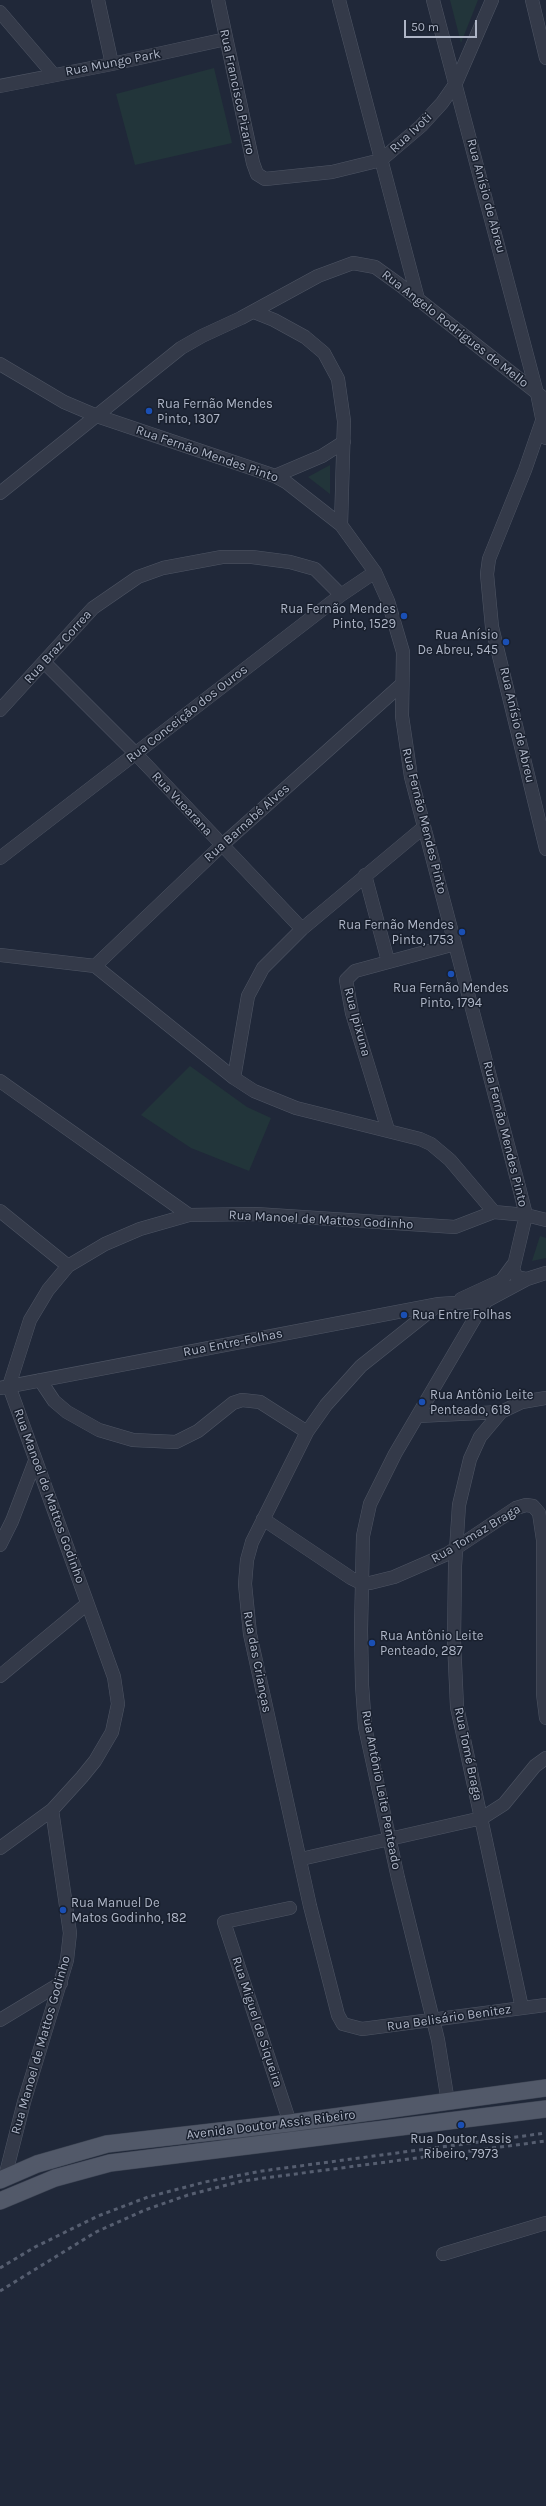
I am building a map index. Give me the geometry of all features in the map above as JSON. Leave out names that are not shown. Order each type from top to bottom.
[{"type":"main road","name":"Avenida Doutor Assis Ribeiro","points":[[2,2178],[71,2153],[107,2144],[290,2123],[546,2088]]},
{"type":"main road","name":"Avenida Doutor Assis Ribeiro","points":[[0,2201],[55,2178],[110,2164],[538,2110]]},
{"type":"street","points":[[98,0],[112,64]]},
{"type":"street","name":"Rua Francisco Pizarro","points":[[218,0],[252,163],[257,174],[265,179]]},
{"type":"street","points":[[339,0],[418,300]]},
{"type":"street","name":"Rua Anísio de Abreu","points":[[433,0],[542,397],[542,420],[546,438]]},
{"type":"street","name":"Rua Ivoti","points":[[265,179],[332,172],[381,160],[421,126],[442,103],[456,83],[492,0]]},
{"type":"street","points":[[532,0],[546,58]]},
{"type":"street","points":[[0,12],[53,74]]},
{"type":"street","name":"Rua Mungo Park","points":[[0,86],[53,74],[112,64],[226,39]]},
{"type":"street","name":"Rua Angelo Rodrigues de Mello","points":[[0,493],[181,348],[254,312],[318,276],[342,266],[358,262],[375,267],[542,397]]},
{"type":"street","points":[[254,312],[291,328],[324,353],[338,379],[342,402],[344,442],[341,525]]},
{"type":"street","name":"Rua Fernão Mendes Pinto","points":[[0,364],[64,402],[97,416],[275,476],[297,489],[341,525],[375,572],[388,601],[401,644],[404,740],[411,777],[526,1215]]},
{"type":"street","name":"Rua Anísio de Abreu","points":[[542,420],[525,470],[489,559],[487,574],[492,627],[542,814],[546,849]]},
{"type":"street","points":[[275,476],[322,456],[344,442]]},
{"type":"street","name":"Rua Braz Correa","points":[[0,710],[77,623],[117,590],[138,577],[192,561],[235,556],[306,566],[324,576],[341,595]]},
{"type":"street","name":"Rua Conceição dos Ouros","points":[[0,858],[341,595],[375,572]]},
{"type":"street","name":"Rua Vuearana","points":[[44,662],[136,754],[221,846],[302,929]]},
{"type":"street","name":"Rua Barnabé Alves","points":[[95,966],[221,846],[402,684]]},
{"type":"street","points":[[234,1078],[242,1019],[248,996],[255,980],[263,968],[302,929],[424,827]]},
{"type":"street","points":[[365,875],[388,961]]},
{"type":"street","name":"Rua Ipixuna","points":[[388,1130],[346,986],[346,980],[351,973],[388,961],[455,944]]},
{"type":"street","points":[[0,955],[95,966],[234,1078],[271,1099],[420,1139],[442,1152],[494,1212]]},
{"type":"street","points":[[0,1081],[189,1215]]},
{"type":"street","points":[[0,1211],[68,1266]]},
{"type":"street","name":"Rua Manoel de Mattos Godinho","points":[[2,2178],[67,1960],[70,1932],[52,1810],[95,1761],[112,1732],[118,1704],[114,1677],[35,1461],[4,1387],[30,1320],[48,1290],[68,1266],[105,1244],[140,1229],[189,1215],[256,1214],[455,1227],[494,1212],[526,1215],[546,1220]]},
{"type":"street","points":[[526,1215],[513,1265],[518,1277],[527,1279]]},
{"type":"street","name":"Rua Antônio Leite Penteado","points":[[448,2102],[433,2018],[390,1839],[366,1726],[362,1685],[361,1583],[363,1536],[370,1504],[395,1454],[486,1301],[513,1265]]},
{"type":"street","points":[[486,1301],[527,1279],[546,1273]]},
{"type":"street","name":"Rua Entre-Folhas","points":[[457,1301],[501,1280]]},
{"type":"street","name":"Rua Entre-Folhas","points":[[4,1387],[439,1304],[457,1301],[486,1301]]},
{"type":"street","name":"Rua das Crianças","points":[[352,2028],[343,2024],[338,2015],[273,1743],[248,1619],[245,1584],[247,1560],[263,1520],[307,1432],[326,1405],[361,1366],[439,1304]]},
{"type":"street","points":[[40,1380],[54,1401],[66,1412],[99,1430],[133,1440],[176,1442],[198,1431],[233,1403],[242,1400],[260,1402],[307,1432]]},
{"type":"street","name":"Rua Tomé Braga","points":[[522,2008],[457,1707],[454,1641],[456,1549],[459,1505],[470,1459],[480,1437],[500,1412],[522,1402],[546,1398]]},
{"type":"street","points":[[418,1416],[500,1412]]},
{"type":"street","points":[[0,1545],[15,1515],[35,1461]]},
{"type":"street","name":"Rua Tomaz Braga","points":[[361,1583],[387,1580],[456,1549],[516,1508],[526,1504],[533,1506],[539,1513],[543,1540],[543,1694],[546,1718]]},
{"type":"street","points":[[263,1520],[361,1583]]},
{"type":"street","points":[[0,1676],[87,1604]]},
{"type":"street","points":[[301,1859],[482,1818],[504,1804],[535,1766],[546,1758]]},
{"type":"street","points":[[0,1848],[52,1810]]},
{"type":"street","name":"Rua Miguel de Siqueira","points":[[290,1908],[224,1922],[290,2123]]},
{"type":"street","points":[[0,2020],[61,1983]]},
{"type":"street","name":"Rua Belisário Benitez","points":[[352,2028],[362,2030],[433,2018],[546,2005]]},
{"type":"street","points":[[443,2254],[546,2223]]},
{"type":"green space","points":[[450,0],[478,0],[461,43],[459,35]]},
{"type":"green space","points":[[214,68],[232,143],[135,165],[116,94]]},
{"type":"green space","points":[[330,465],[330,494],[308,477]]},
{"type":"green space","points":[[190,1066],[247,1107],[271,1118],[249,1171],[191,1148],[141,1115]]},
{"type":"green space","points":[[540,1236],[546,1238],[546,1258],[532,1261]]},
{"type":"railway","points":[[0,2268],[35,2247],[98,2216],[148,2197],[205,2182],[262,2171],[546,2133]]},
{"type":"railway","points":[[0,2291],[96,2232],[145,2210],[188,2195],[242,2181],[546,2141]]},
{"type":"place","name":"Rua Fernão Mendes Pinto, 1307","points":[[149,411]]},
{"type":"place","name":"Rua Fernão Mendes Pinto, 1529","points":[[404,616]]},
{"type":"place","name":"Rua Anísio De Abreu, 545","points":[[506,642]]},
{"type":"place","name":"Rua Fernão Mendes Pinto, 1753","points":[[462,932]]},
{"type":"place","name":"Rua Fernão Mendes Pinto, 1794","points":[[451,974]]},
{"type":"place","name":"Rua Entre Folhas","points":[[404,1315]]},
{"type":"place","name":"Rua Antônio Leite Penteado, 618","points":[[422,1402]]},
{"type":"place","name":"Rua Antônio Leite Penteado, 287","points":[[372,1643]]},
{"type":"place","name":"Rua Manuel De Matos Godinho, 182","points":[[63,1910]]},
{"type":"place","name":"Rua Doutor Assis Ribeiro, 7973","points":[[461,2125]]}]
